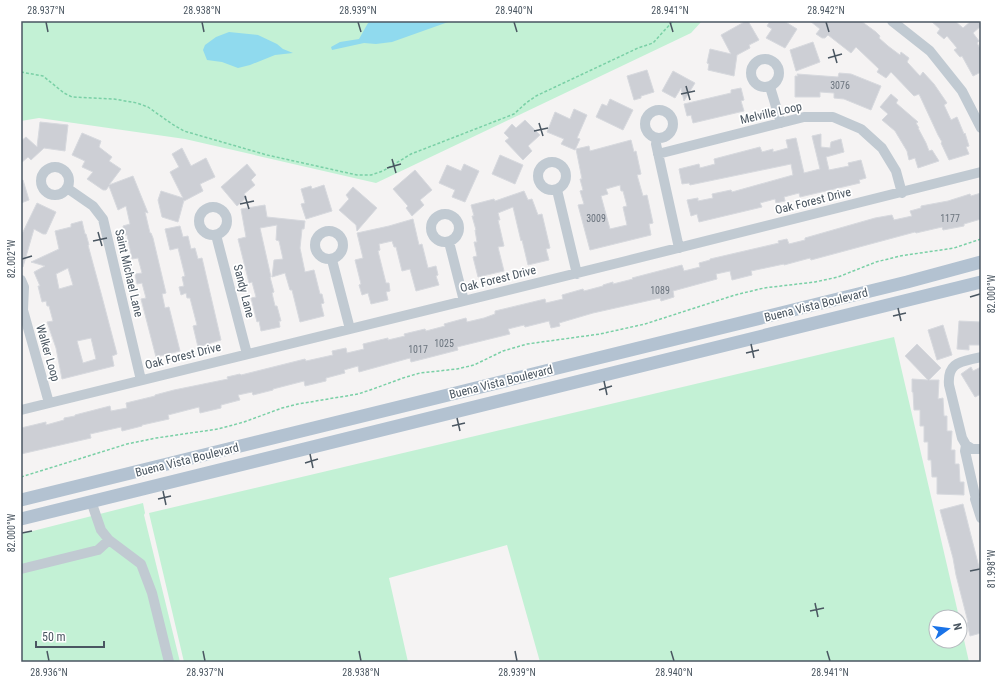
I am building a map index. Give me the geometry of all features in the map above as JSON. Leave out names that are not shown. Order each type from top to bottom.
[{"type":"main road","name":"Buena Vista Boulevard","points":[[21,500],[907,282],[981,262]]},
{"type":"main road","name":"Buena Vista Boulevard","points":[[21,519],[981,282]]},
{"type":"main road","points":[[86,484],[90,501]]},
{"type":"street","points":[[892,21],[930,51],[962,91],[981,128]]},
{"type":"street","points":[[770,86],[781,123]]},
{"type":"street","name":"Melville Loop","points":[[658,154],[804,117],[833,117],[861,130],[882,148],[896,171],[902,192]]},
{"type":"street","points":[[658,138],[656,144],[680,248]]},
{"type":"street","name":"Oak Forest Drive","points":[[21,410],[577,274],[981,172]]},
{"type":"street","name":"Saint Michael Lane","points":[[67,188],[93,206],[103,219],[141,380]]},
{"type":"street","points":[[557,190],[577,274]]},
{"type":"street","name":"Sandy Lane","points":[[216,235],[246,354]]},
{"type":"street","points":[[449,242],[464,301]]},
{"type":"street","points":[[332,260],[350,329]]},
{"type":"street","name":"Walker Loop","points":[[21,280],[24,287],[22,310],[49,403]]},
{"type":"street","points":[[981,357],[959,362],[950,370],[949,377],[949,385],[962,438],[966,445],[972,449],[981,449]]},
{"type":"street","points":[[966,445],[965,451],[981,518]]},
{"type":"street","points":[[90,501],[101,530],[109,540],[141,564],[152,593],[170,662]]},
{"type":"street","points":[[21,569],[98,550],[109,540]]},
{"type":"path","points":[[21,72],[43,76],[64,93],[72,97],[114,99],[137,103],[148,107],[184,131],[213,140],[267,155],[357,175],[371,175],[383,171],[411,154],[514,114],[536,96],[638,48],[652,43],[673,21]]},
{"type":"path","points":[[21,476],[76,461],[127,444],[156,438],[218,429],[244,422],[288,406],[358,394],[420,373],[457,369],[474,365],[503,351],[527,344],[600,334],[645,324],[734,295],[764,288],[815,282],[838,276],[876,262],[900,256],[954,248],[981,239]]},
{"type":"green space","points":[[21,21],[702,21],[691,33],[376,183],[185,139],[39,118],[21,121]]},
{"type":"green space","points":[[894,337],[957,609],[928,609],[928,649],[966,649],[969,662],[540,662],[507,545],[389,578],[408,662],[184,662],[149,513]]},
{"type":"green space","points":[[143,503],[144,515],[180,662],[21,662],[21,534]]},
{"type":"water","points":[[372,21],[451,21],[392,42],[376,44],[364,43],[332,50],[331,47],[340,42],[359,39],[368,23]]},
{"type":"water","points":[[229,32],[258,35],[293,53],[275,55],[238,68],[222,62],[207,60],[203,50],[205,45],[216,37]]},
{"type":"building","points":[[748,21],[759,40],[749,45],[750,48],[737,55],[734,76],[708,70],[709,64],[707,63],[710,49],[731,54],[721,35]]},
{"type":"building","points":[[770,21],[784,21],[797,29],[785,48],[766,38],[772,29],[767,26]]},
{"type":"building","points":[[810,21],[861,21],[876,32],[880,36],[879,38],[888,46],[900,55],[901,52],[909,58],[907,62],[920,76],[923,72],[934,84],[947,103],[944,105],[951,120],[957,117],[964,134],[965,133],[969,146],[966,147],[969,154],[949,160],[919,94],[914,96],[891,72],[886,78],[877,72],[879,69],[856,47],[851,53],[828,35],[825,38],[822,38],[816,34],[820,29]]},
{"type":"building","points":[[931,21],[955,21],[963,28],[971,21],[981,21],[981,26],[973,33],[979,41],[977,43],[981,50],[981,72],[973,76],[962,56],[960,57],[954,50],[957,48],[947,36],[944,39],[937,33],[940,29]]},
{"type":"building","points":[[813,42],[820,62],[796,71],[790,50]]},
{"type":"building","points":[[647,70],[654,92],[634,100],[627,76]]},
{"type":"building","points":[[673,71],[695,83],[684,101],[681,88],[675,98],[662,91]]},
{"type":"building","points":[[839,73],[851,74],[881,86],[871,110],[844,99],[834,98],[834,93],[820,92],[820,97],[795,97],[795,76],[798,76],[797,74],[838,77]]},
{"type":"building","points":[[741,88],[744,100],[741,101],[744,111],[693,123],[691,115],[687,116],[684,104],[731,93],[731,90]]},
{"type":"building","points":[[891,94],[898,100],[896,103],[918,122],[916,123],[929,151],[932,150],[939,161],[918,168],[915,158],[909,160],[907,151],[895,131],[882,120],[888,114],[880,107]]},
{"type":"building","points":[[610,99],[633,110],[623,130],[596,117],[602,104],[607,106]]},
{"type":"building","points":[[574,109],[587,115],[577,138],[580,139],[575,150],[561,144],[564,139],[547,132],[555,112],[570,119]]},
{"type":"building","points":[[525,120],[540,135],[528,146],[532,151],[523,160],[505,141],[509,138],[504,133],[512,124],[516,128]]},
{"type":"building","points":[[40,122],[68,125],[65,151],[44,148],[31,160],[28,157],[21,163],[21,141],[26,137],[37,147]]},
{"type":"building","points":[[82,133],[101,141],[99,147],[112,157],[109,161],[121,169],[109,185],[133,176],[148,213],[145,212],[150,233],[153,238],[166,293],[162,294],[165,308],[169,307],[180,351],[156,357],[141,299],[146,298],[142,283],[137,284],[135,274],[142,273],[138,258],[132,259],[127,235],[125,235],[123,226],[130,224],[126,206],[118,210],[109,186],[106,190],[103,190],[87,179],[93,172],[82,167],[85,161],[72,155]]},
{"type":"building","points":[[821,134],[821,147],[830,148],[831,142],[841,139],[844,152],[826,157],[829,170],[849,166],[848,163],[861,160],[866,178],[859,180],[860,183],[800,197],[799,193],[784,197],[785,201],[776,203],[775,199],[760,203],[762,207],[699,222],[697,214],[691,216],[687,200],[698,198],[698,201],[713,198],[712,194],[731,190],[732,192],[793,175],[791,164],[690,185],[689,183],[682,184],[679,169],[699,164],[700,168],[715,164],[714,159],[760,147],[762,152],[773,149],[773,152],[788,148],[786,140],[796,138],[804,173],[820,169],[812,136]]},
{"type":"building","points":[[631,140],[634,152],[636,151],[641,174],[637,175],[643,196],[647,195],[653,223],[649,224],[651,235],[590,250],[578,205],[584,204],[580,191],[583,190],[580,179],[582,179],[576,149],[589,146],[590,151]],"holes":[[[620,185],[621,191],[623,191],[627,206],[623,207],[627,225],[610,229],[601,196],[608,194],[606,189]]]},
{"type":"building","points":[[182,148],[191,166],[206,158],[215,177],[200,184],[203,191],[184,200],[178,222],[162,217],[158,200],[161,191],[183,198],[170,172],[179,167],[172,154]]},
{"type":"building","points":[[500,155],[523,165],[515,184],[492,174]]},
{"type":"building","points":[[247,164],[256,175],[251,180],[255,185],[244,194],[247,197],[237,206],[221,187]]},
{"type":"building","points":[[464,164],[479,171],[465,202],[452,197],[455,190],[439,183],[447,165],[461,171]]},
{"type":"building","points":[[415,170],[432,190],[420,200],[424,205],[412,216],[406,208],[408,206],[393,189]]},
{"type":"building","points":[[21,180],[23,180],[29,200],[21,203]]},
{"type":"building","points":[[324,185],[332,211],[306,219],[301,204],[305,203],[301,189],[311,186],[312,189]]},
{"type":"building","points":[[353,187],[377,208],[357,231],[356,225],[339,210],[349,199],[346,195]]},
{"type":"building","points":[[524,191],[528,200],[532,199],[538,215],[542,214],[550,248],[546,249],[549,260],[528,265],[513,207],[498,213],[500,220],[498,220],[504,246],[498,247],[504,271],[478,277],[473,257],[477,256],[474,242],[477,242],[476,230],[472,216],[474,216],[471,205],[494,199],[495,201]]},
{"type":"building","points":[[981,193],[981,219],[964,224],[964,226],[943,230],[942,227],[915,232],[811,260],[810,258],[784,265],[751,271],[752,275],[732,280],[730,271],[716,274],[717,279],[673,291],[674,297],[661,301],[660,298],[593,313],[559,323],[560,326],[551,328],[549,321],[525,327],[524,325],[508,329],[510,334],[457,347],[458,350],[427,358],[411,362],[410,358],[359,372],[358,366],[344,370],[345,373],[326,378],[326,381],[305,386],[304,381],[253,395],[252,392],[238,395],[240,400],[221,405],[221,408],[200,413],[199,407],[168,415],[169,419],[122,431],[121,427],[90,434],[91,438],[21,454],[21,428],[46,422],[46,425],[64,420],[64,418],[110,406],[111,411],[127,408],[126,403],[174,390],[228,379],[227,377],[305,359],[306,361],[333,355],[332,351],[346,348],[347,353],[364,349],[363,344],[388,338],[388,340],[405,336],[404,334],[425,329],[426,331],[466,318],[467,322],[484,318],[495,314],[495,311],[545,299],[546,303],[563,299],[562,295],[583,289],[584,291],[613,282],[613,284],[682,265],[684,271],[700,267],[699,263],[710,259],[779,243],[778,241],[787,239],[789,244],[875,218],[892,215],[894,220],[912,216],[910,211],[921,208],[921,206],[948,201],[970,194],[971,196]]},
{"type":"building","points":[[37,203],[56,212],[46,234],[34,229],[23,267],[21,267],[21,236]]},
{"type":"building","points":[[265,205],[267,217],[305,221],[304,229],[302,229],[300,248],[305,272],[314,270],[320,294],[322,294],[324,303],[321,304],[324,316],[300,322],[292,290],[290,290],[285,273],[272,277],[274,260],[283,259],[279,241],[276,240],[277,225],[260,228],[274,292],[272,293],[281,321],[279,321],[280,327],[261,331],[259,321],[257,322],[251,298],[256,297],[252,282],[249,283],[238,239],[246,237],[241,209]]},
{"type":"building","points":[[413,219],[419,245],[422,244],[428,268],[436,266],[438,275],[436,276],[439,285],[416,291],[410,269],[402,271],[396,247],[394,247],[392,241],[379,244],[380,250],[378,251],[386,283],[389,283],[390,291],[386,292],[388,300],[371,304],[368,293],[362,295],[359,285],[361,284],[355,260],[363,258],[357,233]]},
{"type":"building","points":[[82,221],[117,354],[112,356],[114,366],[62,379],[56,348],[47,322],[53,321],[49,306],[47,306],[46,301],[42,302],[38,286],[40,286],[34,272],[45,266],[31,262],[59,249],[55,231],[71,227],[71,224]],"holes":[[[68,268],[73,285],[59,289],[56,274]],[[91,338],[96,359],[83,363],[77,341]]]},
{"type":"building","points":[[180,226],[183,237],[188,236],[191,249],[195,248],[198,259],[202,258],[221,340],[198,347],[193,326],[197,325],[190,298],[187,298],[186,293],[181,295],[179,287],[184,286],[182,277],[185,276],[178,248],[170,250],[165,229]]},
{"type":"building","points":[[959,321],[981,322],[981,345],[969,345],[969,350],[957,349]]},
{"type":"building","points":[[943,325],[952,355],[937,360],[928,330]]},
{"type":"building","points":[[917,344],[941,368],[929,380],[939,380],[938,399],[943,398],[944,416],[947,416],[947,431],[952,431],[951,450],[955,450],[955,464],[959,464],[960,482],[964,482],[964,495],[937,494],[937,477],[932,477],[931,460],[928,460],[928,442],[924,442],[924,426],[920,426],[920,410],[914,410],[912,392],[912,379],[928,380],[905,356]]},
{"type":"building","points":[[971,367],[973,371],[981,367],[981,394],[975,397],[961,374]]},
{"type":"building","points":[[963,504],[981,575],[981,633],[970,636],[968,627],[968,609],[965,609],[940,510]]}]
